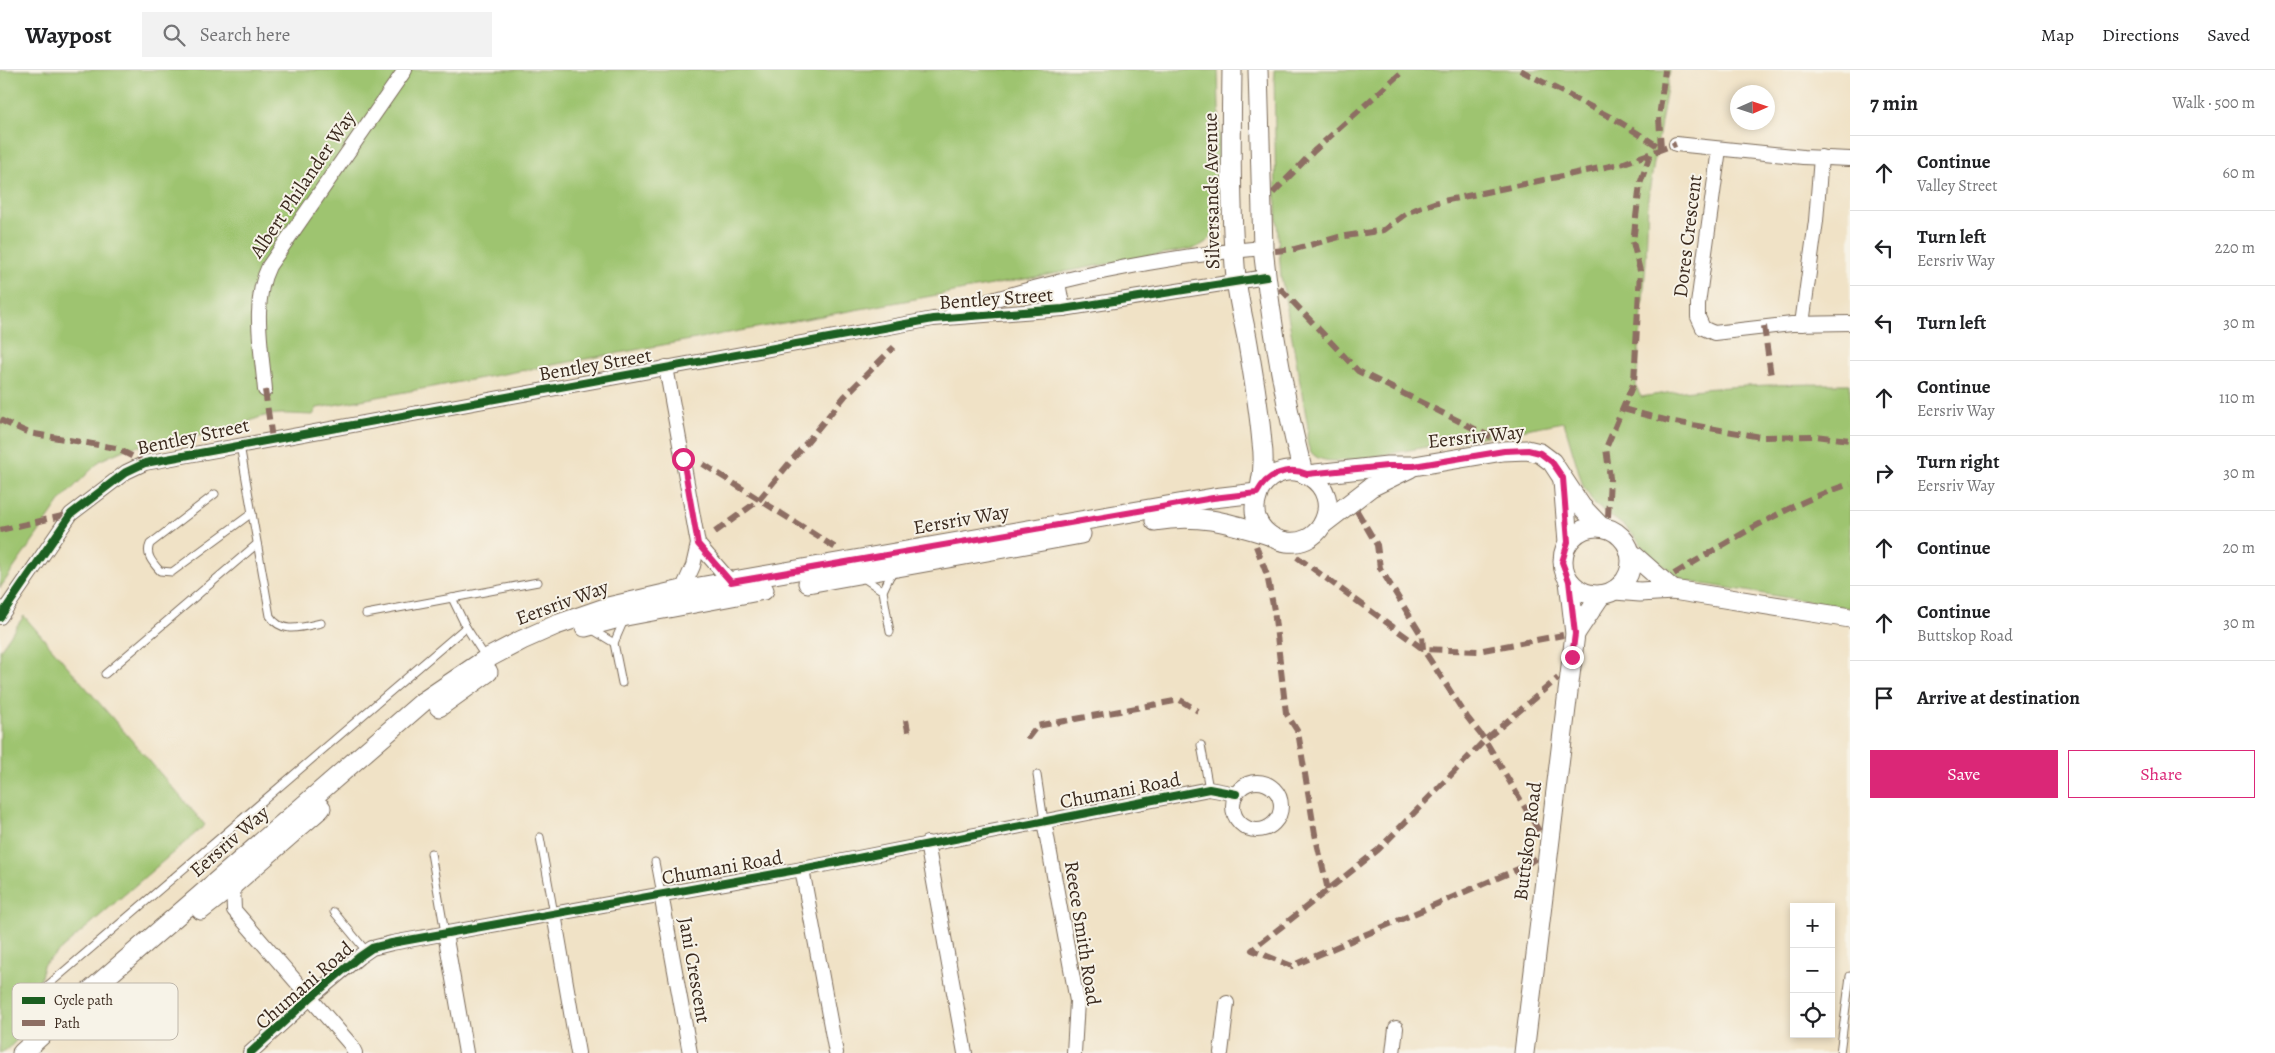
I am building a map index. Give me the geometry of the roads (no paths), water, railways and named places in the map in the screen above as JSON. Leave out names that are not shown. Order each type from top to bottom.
[{"type":"main road","name":"Silversands Avenue","points":[[1232,70],[1231,179],[1234,250],[1236,280],[1256,391],[1263,446],[1258,491]]},
{"type":"main road","points":[[1258,70],[1263,248],[1266,277],[1285,391],[1305,474]]},
{"type":"main road","name":"Eersriv Way","points":[[1305,474],[1387,466],[1414,466],[1504,451],[1528,450],[1540,453],[1552,462],[1581,506],[1601,527]]},
{"type":"main road","name":"Eersriv Way","points":[[1323,524],[1371,487],[1414,466]]},
{"type":"main road","points":[[1281,472],[1305,474],[1316,481],[1325,496],[1326,513],[1323,524],[1311,537],[1298,542],[1281,542],[1269,536],[1262,528],[1255,514],[1258,491],[1267,480],[1281,472]]},
{"type":"main road","points":[[1563,478],[1568,542],[1562,562],[1569,581],[1581,591],[1640,592],[1673,590],[1850,618]]},
{"type":"main road","name":"Eersriv Way","points":[[107,983],[424,701],[486,658],[531,636],[608,607],[682,590],[1258,491]]},
{"type":"main road","name":"Eersriv Way","points":[[113,983],[233,885],[430,714],[493,669],[553,639],[587,626],[626,616],[1168,519],[1186,517],[1226,522],[1269,536]]},
{"type":"main road","points":[[1568,542],[1580,531],[1590,527],[1612,530],[1621,536],[1629,551],[1631,562],[1629,573],[1623,582],[1608,592]]},
{"type":"main road","points":[[1629,551],[1673,590]]},
{"type":"main road","name":"Buttskop Road","points":[[1524,1053],[1575,634],[1569,581]]},
{"type":"main road","name":"Buttskop Road","points":[[1575,634],[1608,592]]},
{"type":"main road","name":"Eersriv Way","points":[[29,1052],[43,1040]]},
{"type":"main road","name":"Eersriv Way","points":[[29,1052],[44,1040]]},
{"type":"street","name":"Albert Philander Way","points":[[265,390],[259,303],[263,278],[274,258],[405,70]]},
{"type":"street","points":[[1676,144],[1850,159]]},
{"type":"street","name":"Dores Crescent","points":[[1719,149],[1698,304],[1698,317],[1703,328],[1714,333],[1802,324],[1850,323]]},
{"type":"street","points":[[1802,324],[1816,221],[1821,158]]},
{"type":"street","name":"Bentley Street","points":[[933,319],[988,301],[1111,271],[1234,250],[1263,248]]},
{"type":"street","name":"Bentley Street","points":[[0,617],[72,514],[126,472],[145,463],[933,319],[1063,310],[1236,280],[1266,277]]},
{"type":"street","points":[[1058,283],[1063,310]]},
{"type":"street","points":[[666,367],[698,544],[693,566],[682,590]]},
{"type":"street","points":[[698,544],[731,582]]},
{"type":"street","name":"Chumani Road","points":[[250,1053],[310,998],[367,952],[392,943],[802,869],[1209,789],[1236,794]]},
{"type":"street","name":"Reece Smith Road","points":[[1044,821],[1077,1002],[1074,1053]]},
{"type":"street","points":[[927,843],[965,1053]]},
{"type":"street","points":[[802,869],[836,1053]]},
{"type":"street","points":[[233,885],[234,910],[355,1053]]},
{"type":"street","name":"Jani Crescent","points":[[661,894],[690,1053]]},
{"type":"street","points":[[203,909],[218,907],[234,910]]},
{"type":"street","points":[[554,914],[578,1053]]},
{"type":"street","points":[[445,933],[466,1053]]},
{"type":"street","points":[[1221,1053],[1227,1003]]},
{"type":"street","points":[[1393,1053],[1396,1028]]},
{"type":"lane","points":[[240,445],[268,609],[273,621],[278,626],[288,628],[321,623]]},
{"type":"lane","points":[[215,494],[150,544],[148,554],[160,571],[172,572],[252,514]]},
{"type":"lane","points":[[105,674],[257,544]]},
{"type":"lane","points":[[890,632],[883,591],[895,567]]},
{"type":"lane","points":[[855,574],[869,580],[883,591]]},
{"type":"lane","points":[[366,614],[538,582]]},
{"type":"lane","points":[[452,598],[466,627],[486,658]]},
{"type":"lane","points":[[622,682],[614,643],[626,616]]},
{"type":"lane","points":[[587,626],[614,643]]},
{"type":"lane","points":[[51,983],[466,627]]},
{"type":"lane","points":[[1201,745],[1209,789]]},
{"type":"lane","points":[[1037,775],[1044,821]]},
{"type":"lane","points":[[540,837],[554,914]]},
{"type":"lane","points":[[431,853],[445,933]]},
{"type":"lane","points":[[655,862],[661,894]]},
{"type":"lane","points":[[334,912],[367,952]]},
{"type":"lane","points":[[1840,1053],[1850,976]]}]
